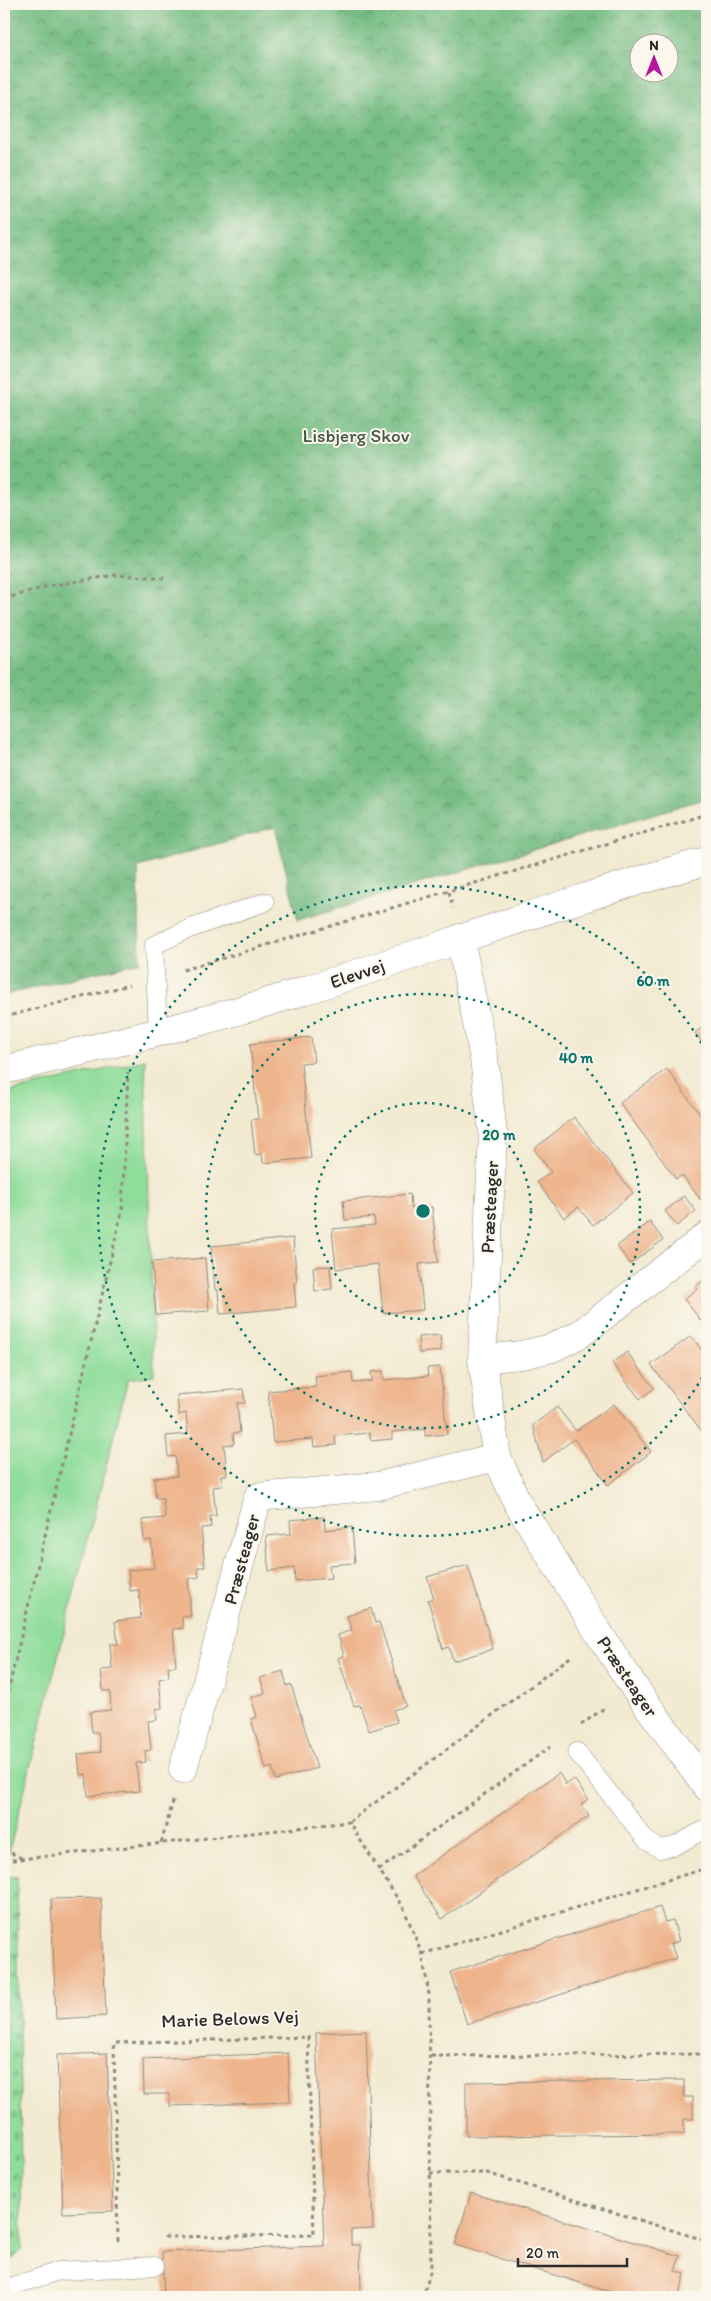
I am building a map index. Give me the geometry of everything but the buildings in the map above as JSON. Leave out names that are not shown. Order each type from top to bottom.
[{"type":"street","name":"Elevvej","points":[[4,1070],[158,1032],[295,994],[460,938],[707,861]]},
{"type":"street","name":"Præsteager","points":[[460,938],[484,1059],[492,1133],[482,1359],[497,1457],[518,1504],[600,1635],[634,1687],[707,1787]]},
{"type":"street","points":[[482,1359],[521,1356],[552,1348],[580,1334],[707,1236]]},
{"type":"street","name":"Præsteager","points":[[183,1769],[258,1497],[378,1486],[497,1457]]},
{"type":"lane","points":[[158,1032],[154,945],[189,929],[265,902]]},
{"type":"lane","points":[[577,1752],[647,1842],[660,1849],[675,1846],[707,1828]]},
{"type":"lane","points":[[4,2289],[58,2271],[155,2266]]},
{"type":"path","points":[[4,599],[49,586],[115,575],[164,578]]},
{"type":"path","points":[[4,1017],[155,979],[707,814]]},
{"type":"path","points":[[4,1708],[122,1211],[129,1039]]},
{"type":"path","points":[[4,1861],[349,1822],[600,1635]]},
{"type":"path","points":[[578,1727],[634,1687]]},
{"type":"path","points":[[379,1870],[554,1744]]},
{"type":"path","points":[[161,1843],[183,1769]]},
{"type":"path","points":[[349,1822],[404,1909],[422,1954],[429,1994],[431,2056],[431,2269],[423,2297]]},
{"type":"path","points":[[4,1849],[23,1859]]},
{"type":"path","points":[[422,1954],[707,1868]]},
{"type":"path","name":"Marie Belows Vej","points":[[119,2267],[114,2043],[308,2037],[314,2235],[165,2237],[155,2266]]},
{"type":"path","points":[[431,2056],[707,2054]]},
{"type":"path","points":[[430,2173],[487,2172],[707,2241]]},
{"type":"green space","name":"Lisbjerg Skov","points":[[4,4],[707,4],[707,798],[298,920],[275,827],[138,867],[140,962],[4,995]]},
{"type":"green space","points":[[145,1060],[154,1375],[128,1379],[8,1855],[4,1855],[4,1093]]},
{"type":"green space","points":[[17,1876],[22,2250],[11,2261],[4,2264],[4,1878]]}]
